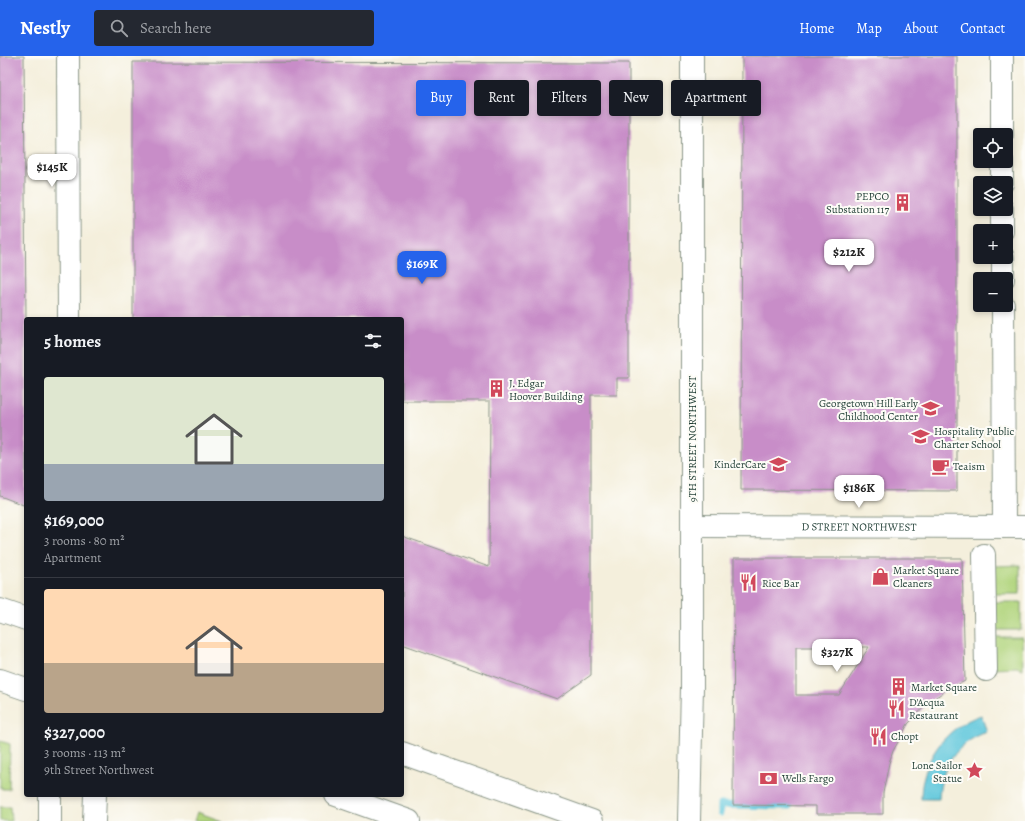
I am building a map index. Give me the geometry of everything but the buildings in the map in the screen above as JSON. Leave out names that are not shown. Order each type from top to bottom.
[{"type":"street","points":[[68,56],[69,317]]},
{"type":"street","name":"9TH STREET NORTHWEST","points":[[689,821],[692,687],[692,56]]},
{"type":"street","points":[[1002,56],[1002,128]]},
{"type":"street","points":[[1003,312],[1014,527]]},
{"type":"street","name":"D STREET NORTHWEST","points":[[692,526],[1014,527]]},
{"type":"street","points":[[984,555],[986,670]]},
{"type":"street","points":[[0,610],[24,618]]},
{"type":"street","points":[[0,680],[24,688]]},
{"type":"street","points":[[404,754],[592,821]]},
{"type":"street","points":[[50,797],[50,821]]},
{"type":"street","points":[[94,821],[95,797]]},
{"type":"street","points":[[342,797],[410,821]]},
{"type":"green space","points":[[1020,565],[1020,594],[993,594],[993,566]]},
{"type":"green space","points":[[993,602],[1021,602],[1021,630],[994,630]]},
{"type":"green space","points":[[993,637],[1022,637],[1023,669],[1016,667],[993,668]]},
{"type":"green space","points":[[0,741],[10,744],[9,789],[2,789],[2,787],[0,787]]},
{"type":"green space","points":[[0,807],[10,807],[11,821],[0,821]]},
{"type":"green space","points":[[197,812],[222,821],[194,821]]},
{"type":"water","points":[[981,715],[987,732],[976,736],[967,742],[952,758],[943,777],[939,799],[921,799],[925,772],[930,759],[938,747],[956,728],[968,720]]},
{"type":"waterway","points":[[720,813],[720,805],[789,806]]},
{"type":"place","name":"PEPCO Substation 117","points":[[902,202]]},
{"type":"place","name":"J. Edgar Hoover Building","points":[[496,389]]},
{"type":"place","name":"Georgetown Hill Early Childhood Center","points":[[931,409]]},
{"type":"place","name":"Hospitality Public Charter School","points":[[921,437]]},
{"type":"place","name":"KinderCare","points":[[779,464]]},
{"type":"place","name":"Teaism","points":[[940,466]]},
{"type":"place","name":"Market Square Cleaners","points":[[880,576]]},
{"type":"place","name":"Rice Bar","points":[[749,583]]},
{"type":"place","name":"Market Square","points":[[898,687]]},
{"type":"place","name":"D'Acqua Restaurant","points":[[896,708]]},
{"type":"place","name":"Chopt","points":[[878,736]]},
{"type":"place","name":"Lone Sailor Statue","points":[[975,771]]},
{"type":"place","name":"Wells Fargo","points":[[769,778]]}]
